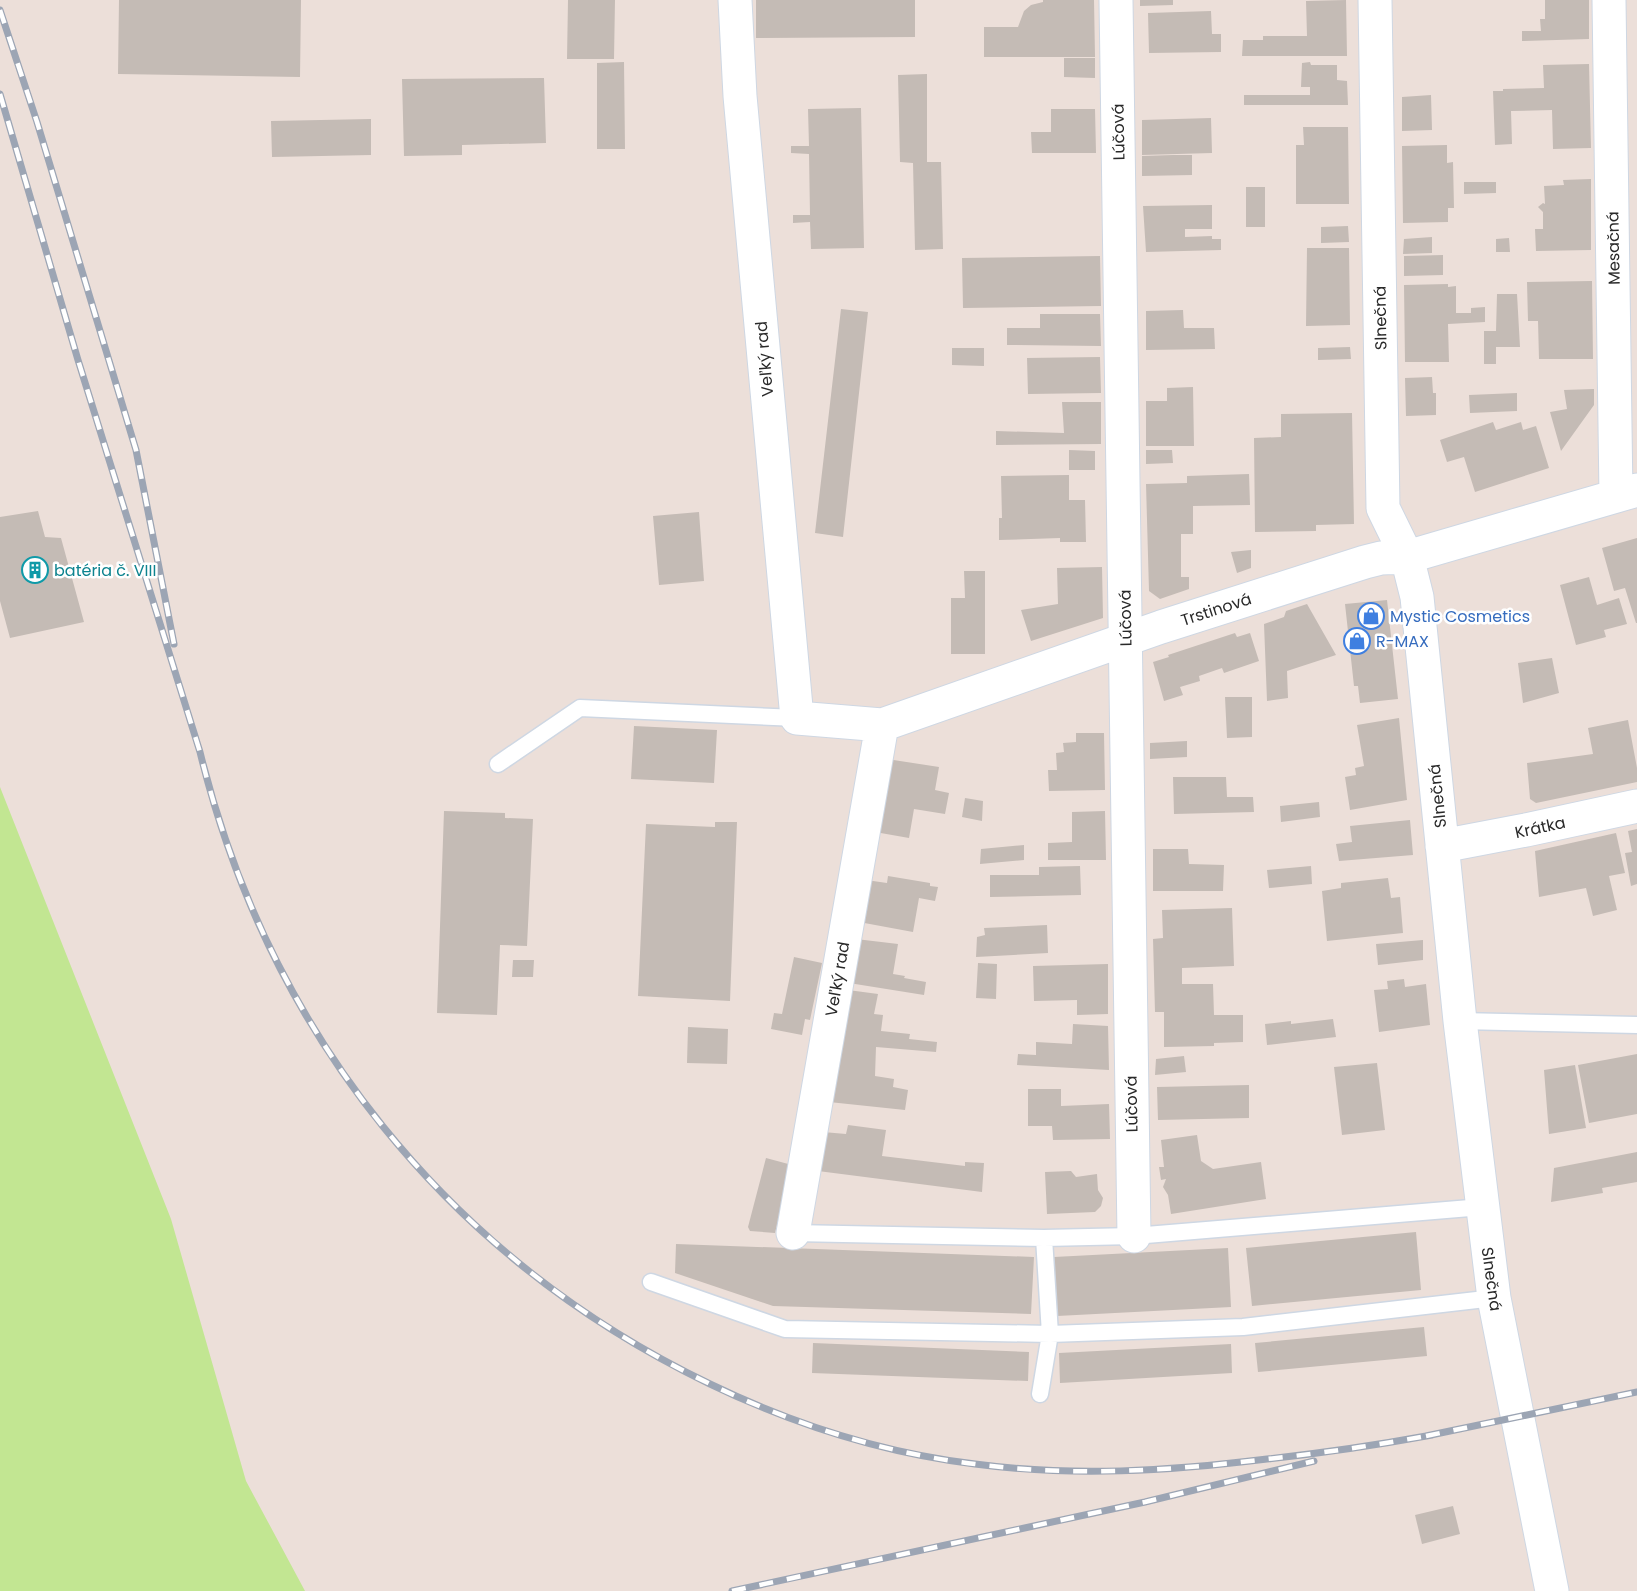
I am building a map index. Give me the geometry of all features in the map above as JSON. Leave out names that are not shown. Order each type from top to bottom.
[{"type":"street","name":"Veľký rad","points":[[735,0],[740,96],[797,718]]},
{"type":"street","name":"Lúčová","points":[[1116,0],[1134,1236]]},
{"type":"street","name":"Slnečná","points":[[1375,0],[1383,508],[1407,557],[1417,597],[1461,1021],[1494,1298],[1552,1591]]},
{"type":"street","name":"Mesačná","points":[[1609,0],[1627,493]]},
{"type":"street","name":"Trstinová","points":[[797,718],[882,725],[1125,639],[1365,562],[1381,558],[1407,557],[1627,493]]},
{"type":"street","name":"Veľký rad","points":[[793,1233],[882,725]]},
{"type":"street","name":"Krátka","points":[[1442,846],[1637,806]]},
{"type":"lane","points":[[498,764],[580,708],[797,718]]},
{"type":"lane","points":[[1461,1021],[1637,1024]]},
{"type":"lane","points":[[793,1233],[1044,1238],[1134,1236],[1482,1207]]},
{"type":"lane","points":[[1040,1394],[1050,1334],[1044,1238]]},
{"type":"lane","points":[[651,1282],[784,1329],[1050,1334],[1243,1327],[1494,1298]]},
{"type":"green space","points":[[0,787],[171,1219],[246,1481],[305,1591],[0,1591]]},
{"type":"building","points":[[119,0],[301,0],[300,77],[118,74]]},
{"type":"building","points":[[568,0],[615,0],[614,59],[567,59]]},
{"type":"building","points":[[756,0],[915,0],[915,37],[756,38]]},
{"type":"building","points":[[1043,0],[1094,0],[1095,57],[984,57],[984,27],[1018,27],[1024,11]]},
{"type":"building","points":[[1140,0],[1173,0],[1173,5],[1140,6]]},
{"type":"building","points":[[1346,0],[1347,56],[1242,56],[1243,40],[1263,40],[1263,36],[1307,36],[1306,1]]},
{"type":"building","points":[[1545,0],[1589,0],[1589,39],[1522,41],[1522,31],[1541,31],[1540,19],[1545,19]]},
{"type":"building","points":[[1211,11],[1212,34],[1221,34],[1221,52],[1149,53],[1148,13]]},
{"type":"building","points":[[1064,58],[1095,58],[1095,78],[1064,77]]},
{"type":"building","points":[[624,62],[625,149],[597,149],[597,63]]},
{"type":"building","points":[[1310,62],[1311,65],[1337,65],[1337,80],[1347,81],[1348,105],[1244,105],[1244,95],[1310,95],[1310,87],[1301,87],[1302,63]]},
{"type":"building","points":[[1589,64],[1591,148],[1553,149],[1552,110],[1511,111],[1512,144],[1495,145],[1493,91],[1544,88],[1543,65]]},
{"type":"building","points":[[927,74],[927,162],[941,162],[943,249],[915,250],[913,163],[900,162],[898,75]]},
{"type":"building","points":[[544,78],[546,143],[462,145],[462,155],[404,156],[402,79]]},
{"type":"building","points":[[1431,95],[1432,130],[1402,131],[1402,97]]},
{"type":"building","points":[[861,108],[864,248],[811,249],[810,222],[793,223],[793,215],[810,215],[809,154],[791,153],[791,146],[809,146],[808,109]]},
{"type":"building","points":[[1051,109],[1095,109],[1096,153],[1032,153],[1031,132],[1051,132]]},
{"type":"building","points":[[1211,118],[1212,153],[1142,155],[1142,120]]},
{"type":"building","points":[[371,119],[371,155],[272,157],[271,121]]},
{"type":"building","points":[[1303,127],[1348,127],[1349,204],[1296,204],[1296,145],[1304,145]]},
{"type":"building","points":[[1447,145],[1447,163],[1453,162],[1454,208],[1448,208],[1448,222],[1403,223],[1402,146]]},
{"type":"building","points":[[1192,155],[1192,175],[1142,176],[1142,156]]},
{"type":"building","points":[[1591,179],[1591,250],[1536,251],[1535,229],[1543,229],[1543,212],[1538,207],[1545,204],[1544,186],[1564,185],[1563,180]]},
{"type":"building","points":[[1464,182],[1496,182],[1496,193],[1464,194]]},
{"type":"building","points":[[1246,187],[1265,187],[1265,227],[1246,227]]},
{"type":"building","points":[[1212,205],[1212,229],[1185,229],[1185,237],[1212,236],[1212,239],[1221,239],[1221,250],[1146,252],[1143,206]]},
{"type":"building","points":[[1348,226],[1349,242],[1321,243],[1321,227]]},
{"type":"building","points":[[1432,237],[1432,253],[1403,254],[1404,239]]},
{"type":"building","points":[[1509,238],[1510,252],[1496,252],[1496,239]]},
{"type":"building","points":[[1307,248],[1349,248],[1350,325],[1306,326]]},
{"type":"building","points":[[1443,255],[1443,275],[1404,276],[1404,256]]},
{"type":"building","points":[[1100,256],[1101,306],[963,308],[962,258]]},
{"type":"building","points":[[1592,281],[1593,359],[1539,359],[1538,321],[1528,321],[1527,282]]},
{"type":"building","points":[[1448,284],[1448,287],[1456,286],[1456,313],[1471,313],[1471,308],[1485,307],[1485,322],[1448,324],[1449,362],[1405,362],[1404,285]]},
{"type":"building","points":[[1497,294],[1517,294],[1520,347],[1496,347],[1496,364],[1484,364],[1484,331],[1496,331]]},
{"type":"building","points":[[841,309],[868,312],[843,537],[815,533]]},
{"type":"building","points":[[1183,310],[1184,328],[1214,328],[1215,349],[1146,350],[1146,311]]},
{"type":"building","points":[[1040,314],[1100,314],[1101,346],[1007,345],[1007,328],[1040,328]]},
{"type":"building","points":[[1350,347],[1351,359],[1318,360],[1318,348]]},
{"type":"building","points":[[952,348],[984,348],[984,366],[952,365]]},
{"type":"building","points":[[1100,357],[1101,393],[1028,394],[1027,358]]},
{"type":"building","points":[[1432,377],[1433,393],[1436,393],[1436,415],[1406,416],[1405,378]]},
{"type":"building","points":[[1193,387],[1194,446],[1146,446],[1146,401],[1167,401],[1167,388]]},
{"type":"building","points":[[1594,389],[1594,405],[1561,451],[1550,412],[1567,409],[1564,390]]},
{"type":"building","points":[[1517,393],[1517,411],[1470,413],[1469,395]]},
{"type":"building","points":[[1062,402],[1101,402],[1101,444],[996,445],[996,431],[1064,433]]},
{"type":"building","points":[[1352,413],[1354,524],[1316,525],[1316,531],[1255,532],[1254,438],[1281,437],[1281,414]]},
{"type":"building","points":[[1493,422],[1496,430],[1521,422],[1523,430],[1536,426],[1549,468],[1475,492],[1464,457],[1447,462],[1440,440]]},
{"type":"building","points":[[1069,450],[1095,451],[1095,470],[1069,470]]},
{"type":"building","points":[[1146,450],[1172,450],[1173,463],[1146,464]]},
{"type":"building","points":[[1249,474],[1250,505],[1193,506],[1193,534],[1181,534],[1181,577],[1189,577],[1189,589],[1160,599],[1149,591],[1146,484],[1187,483],[1187,476]]},
{"type":"building","points":[[1069,475],[1069,500],[1085,500],[1086,542],[1060,542],[1060,538],[999,540],[999,518],[1002,518],[1001,476]]},
{"type":"building","name":"batéria č. VIII","points":[[38,511],[45,537],[61,538],[84,622],[10,638],[0,601],[0,517]]},
{"type":"building","points":[[699,512],[704,581],[659,585],[653,516]]},
{"type":"building","points":[[1637,538],[1636,623],[1625,588],[1614,591],[1602,548]]},
{"type":"building","points":[[1251,550],[1251,568],[1237,573],[1231,552]]},
{"type":"building","points":[[1102,567],[1103,618],[1031,641],[1021,610],[1058,604],[1057,568]]},
{"type":"building","points":[[964,571],[985,571],[985,654],[951,654],[951,598],[965,598]]},
{"type":"building","points":[[1589,577],[1597,605],[1619,598],[1627,624],[1604,630],[1606,637],[1576,645],[1560,585]]},
{"type":"building","points":[[1387,600],[1398,699],[1360,703],[1358,686],[1354,686],[1345,604]]},
{"type":"building","points":[[1307,604],[1336,655],[1287,671],[1288,698],[1267,701],[1264,624],[1284,617],[1286,611]]},
{"type":"building","points":[[1235,633],[1237,637],[1250,633],[1259,661],[1224,673],[1222,668],[1199,676],[1200,681],[1180,687],[1183,695],[1164,701],[1153,662]]},
{"type":"building","points":[[1552,658],[1559,693],[1523,703],[1518,663]]},
{"type":"building","points":[[1225,697],[1252,697],[1252,737],[1227,738]]},
{"type":"building","points":[[1399,718],[1407,800],[1350,810],[1345,777],[1356,775],[1355,768],[1364,766],[1357,725]]},
{"type":"building","points":[[1628,720],[1637,768],[1637,782],[1536,803],[1530,799],[1527,763],[1593,754],[1588,728]]},
{"type":"building","points":[[634,726],[717,730],[714,783],[631,779]]},
{"type":"building","points":[[1076,733],[1104,733],[1105,790],[1049,791],[1048,770],[1057,770],[1056,753],[1064,752],[1063,743],[1076,742]]},
{"type":"building","points":[[1187,741],[1187,757],[1150,759],[1150,743]]},
{"type":"building","points":[[887,759],[939,767],[935,790],[949,793],[945,814],[914,809],[909,838],[875,832]]},
{"type":"building","points":[[1173,777],[1226,777],[1227,797],[1253,797],[1254,812],[1174,814]]},
{"type":"building","points":[[965,798],[983,801],[982,821],[962,817]]},
{"type":"building","points":[[1319,802],[1320,817],[1281,822],[1280,806]]},
{"type":"building","points":[[444,811],[505,813],[505,818],[533,819],[527,946],[500,945],[497,1015],[437,1013]]},
{"type":"building","points":[[1105,811],[1106,860],[1048,860],[1048,843],[1072,842],[1072,812]]},
{"type":"building","points":[[1410,820],[1413,855],[1339,861],[1336,844],[1352,842],[1350,826]]},
{"type":"building","points":[[715,822],[737,822],[730,1001],[638,996],[646,824],[715,827]]},
{"type":"building","points":[[1637,829],[1637,884],[1631,886],[1625,853],[1632,852],[1628,831]]},
{"type":"building","points":[[1616,833],[1625,873],[1609,876],[1617,910],[1593,916],[1586,888],[1539,897],[1535,851]]},
{"type":"building","points":[[1024,845],[1024,860],[980,864],[981,849]]},
{"type":"building","points":[[1153,849],[1188,849],[1189,864],[1224,865],[1223,891],[1153,891]]},
{"type":"building","points":[[1080,866],[1081,895],[990,897],[990,875],[1039,875],[1039,867]]},
{"type":"building","points":[[1311,866],[1312,884],[1269,888],[1267,870]]},
{"type":"building","points":[[888,876],[930,883],[930,886],[938,887],[935,901],[919,898],[913,932],[859,922],[866,880],[887,883]]},
{"type":"building","points":[[1388,878],[1391,898],[1400,897],[1403,933],[1327,941],[1322,891],[1341,888],[1341,883]]},
{"type":"building","points":[[1232,908],[1234,966],[1182,968],[1182,984],[1213,984],[1214,1015],[1243,1015],[1243,1042],[1214,1043],[1214,1046],[1164,1047],[1164,1012],[1155,1012],[1153,939],[1163,938],[1162,910]]},
{"type":"building","points":[[1047,925],[1048,953],[976,957],[977,937],[985,935],[984,928]]},
{"type":"building","points":[[856,939],[898,944],[893,974],[926,982],[924,995],[849,983]]},
{"type":"building","points":[[1423,940],[1423,960],[1378,965],[1376,944]]},
{"type":"building","points":[[794,957],[822,963],[810,1020],[805,1019],[802,1035],[771,1029],[774,1013],[782,1014]]},
{"type":"building","points":[[513,960],[534,960],[533,977],[512,977]]},
{"type":"building","points":[[978,963],[997,964],[996,999],[976,998]]},
{"type":"building","points":[[1108,964],[1108,1014],[1077,1015],[1077,1000],[1034,1001],[1033,966]]},
{"type":"building","points":[[1404,979],[1405,987],[1426,984],[1430,1025],[1379,1032],[1374,990],[1388,989],[1387,981]]},
{"type":"building","points":[[848,990],[878,994],[874,1014],[883,1015],[881,1031],[910,1034],[909,1039],[937,1042],[936,1052],[876,1047],[875,1076],[894,1079],[893,1087],[908,1090],[905,1110],[829,1102]]},
{"type":"building","points":[[1333,1019],[1336,1037],[1267,1045],[1265,1024],[1291,1021],[1291,1024]]},
{"type":"building","points":[[1073,1024],[1108,1026],[1109,1070],[1017,1065],[1018,1054],[1036,1055],[1036,1042],[1072,1044]]},
{"type":"building","points":[[688,1027],[728,1029],[727,1064],[687,1063]]},
{"type":"building","points":[[1637,1054],[1637,1114],[1589,1123],[1578,1065]]},
{"type":"building","points":[[1184,1056],[1186,1072],[1155,1075],[1156,1059]]},
{"type":"building","points":[[1377,1063],[1385,1130],[1342,1135],[1334,1067]]},
{"type":"building","points":[[1575,1065],[1586,1128],[1549,1134],[1544,1070]]},
{"type":"building","points":[[1249,1085],[1249,1118],[1158,1120],[1157,1087]]},
{"type":"building","points":[[1028,1089],[1061,1089],[1061,1106],[1109,1104],[1110,1139],[1053,1140],[1052,1126],[1028,1126]]},
{"type":"building","points":[[848,1125],[886,1130],[882,1156],[965,1166],[965,1162],[984,1163],[982,1192],[818,1171],[823,1132],[846,1134]]},
{"type":"building","points":[[1197,1135],[1201,1161],[1213,1169],[1261,1162],[1266,1199],[1171,1214],[1168,1195],[1163,1187],[1166,1179],[1161,1180],[1159,1167],[1164,1167],[1161,1140]]},
{"type":"building","points":[[1637,1152],[1637,1182],[1602,1188],[1603,1193],[1551,1202],[1554,1168]]},
{"type":"building","points":[[766,1158],[792,1165],[775,1233],[750,1231],[748,1227]]},
{"type":"building","points":[[1071,1171],[1076,1177],[1097,1174],[1098,1190],[1103,1198],[1101,1206],[1095,1212],[1047,1214],[1045,1172]]},
{"type":"building","points":[[1416,1232],[1421,1290],[1252,1306],[1246,1248]]},
{"type":"building","points":[[676,1244],[1034,1257],[1031,1314],[773,1306],[675,1273]]},
{"type":"building","points":[[1228,1248],[1231,1307],[1057,1316],[1054,1257]]},
{"type":"building","points":[[1424,1327],[1427,1356],[1258,1372],[1255,1343]]},
{"type":"building","points":[[813,1343],[1029,1352],[1028,1381],[812,1373]]},
{"type":"building","points":[[1231,1344],[1232,1373],[1060,1383],[1059,1353]]},
{"type":"building","points":[[1453,1506],[1460,1534],[1422,1544],[1415,1515]]},
{"type":"railway","points":[[0,10],[37,122],[136,450],[174,644]]},
{"type":"railway","points":[[0,94],[78,360],[231,855],[272,952],[323,1043],[383,1127],[452,1203],[530,1272],[616,1332],[710,1384],[806,1424],[906,1452],[1012,1468],[1121,1471],[1194,1467],[1288,1457],[1432,1435]]},
{"type":"railway","points":[[1426,1436],[1637,1392]]},
{"type":"railway","points":[[732,1591],[1145,1502],[1314,1461]]},
{"type":"place","name":"batéria č. VIII","points":[[35,570]]},
{"type":"place","name":"Mystic Cosmetics","points":[[1371,616]]},
{"type":"place","name":"R-MAX","points":[[1357,641]]}]
